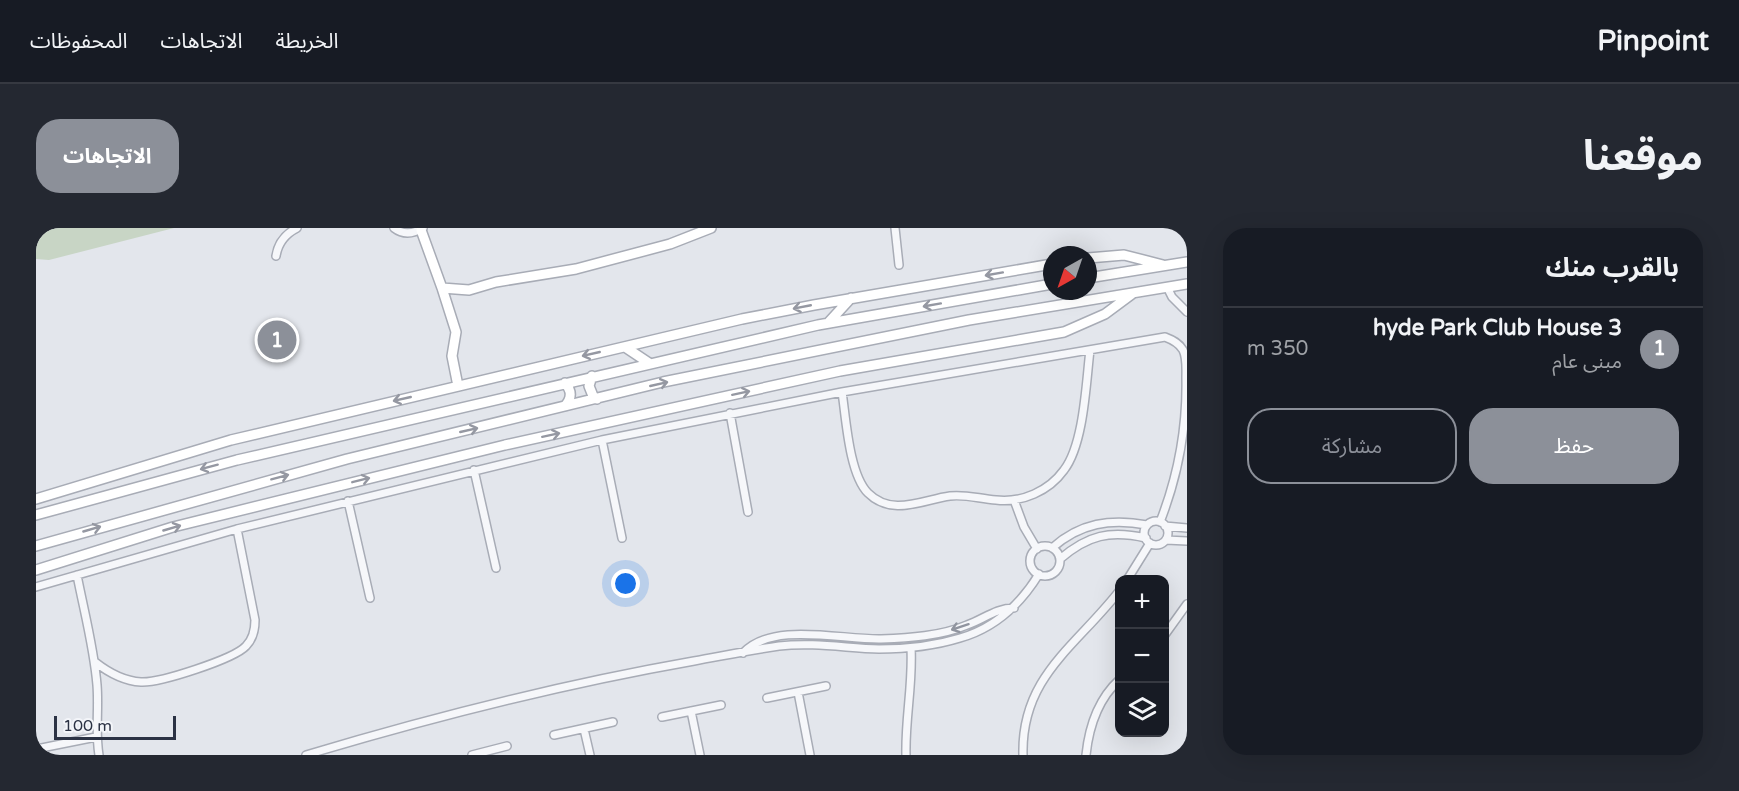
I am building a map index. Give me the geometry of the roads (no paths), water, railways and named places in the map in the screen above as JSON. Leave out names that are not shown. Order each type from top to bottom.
[{"type":"street","points":[[276,256],[282,240],[297,228]]},
{"type":"street","points":[[394,228],[406,233],[422,229],[456,332],[452,356],[458,386]]},
{"type":"street","points":[[442,288],[469,290],[496,282],[549,275],[595,265],[670,244],[711,228]]},
{"type":"street","points":[[895,228],[899,265]]},
{"type":"street","points":[[1097,257],[1124,255],[1165,265]]},
{"type":"street","points":[[1097,276],[1187,262]]},
{"type":"street","points":[[36,499],[231,440],[625,346],[742,319],[851,298],[1043,266]]},
{"type":"street","points":[[36,546],[347,459],[686,378],[969,320],[1187,285]]},
{"type":"street","points":[[36,515],[237,460],[565,382],[828,323],[1043,286]]},
{"type":"street","points":[[1167,287],[1172,297],[1187,312]]},
{"type":"street","points":[[36,570],[173,527],[505,445],[840,371],[1064,332],[1105,314],[1132,294]]},
{"type":"street","points":[[828,323],[851,298]]},
{"type":"street","points":[[36,587],[237,529],[602,440],[842,392],[1165,337],[1178,344],[1185,356],[1186,404],[1182,445],[1163,524]]},
{"type":"street","points":[[625,346],[649,363]]},
{"type":"street","points":[[842,392],[855,472],[863,488],[878,500],[895,506],[904,506],[962,495],[1014,500],[1033,494],[1050,484],[1065,470],[1071,460],[1078,439],[1090,350]]},
{"type":"street","points":[[592,376],[589,386],[593,396],[597,399]]},
{"type":"street","points":[[565,382],[570,397],[565,406]]},
{"type":"street","points":[[730,413],[748,512]]},
{"type":"street","points":[[231,440],[237,460]]},
{"type":"street","points":[[602,440],[622,538]]},
{"type":"street","points":[[474,470],[496,568]]},
{"type":"street","points":[[52,494],[56,509]]},
{"type":"street","points":[[1014,500],[1024,527],[1037,549]]},
{"type":"street","points":[[348,501],[370,598]]},
{"type":"street","points":[[124,520],[132,540]]},
{"type":"street","points":[[1052,548],[1070,534],[1091,525],[1125,521],[1147,525],[1155,521],[1187,528]]},
{"type":"street","points":[[1163,524],[1168,530],[1166,540]]},
{"type":"street","points":[[1129,575],[1148,541],[1145,529],[1147,525]]},
{"type":"street","points":[[95,662],[105,670],[128,680],[152,682],[176,676],[235,654],[247,646],[254,634],[255,620],[237,529]]},
{"type":"street","points":[[1039,574],[1052,574],[1058,568],[1060,559],[1076,546],[1095,537],[1116,534],[1159,544],[1166,540],[1187,542]]},
{"type":"street","points":[[1039,574],[1031,564],[1032,555],[1037,549],[1052,548],[1060,559]]},
{"type":"street","points":[[306,755],[434,718],[644,670],[789,645],[877,649],[911,648],[970,635],[994,623],[1014,608],[1039,574]]},
{"type":"street","points":[[77,575],[95,662],[98,704],[96,736],[99,755]]},
{"type":"street","points":[[1023,755],[1028,714],[1041,681],[1062,652],[1100,614],[1115,595]]},
{"type":"street","points":[[1169,629],[1187,604]]},
{"type":"street","points":[[743,653],[754,642],[778,636],[798,634],[892,639],[940,633],[967,625],[1000,609],[1014,608]]},
{"type":"street","points":[[840,646],[841,637]]},
{"type":"street","points":[[906,755],[905,733],[912,668],[911,648]]},
{"type":"street","points":[[1086,755],[1089,732],[1097,710],[1115,683]]},
{"type":"street","points":[[767,698],[826,686]]},
{"type":"street","points":[[798,692],[810,755]]},
{"type":"street","points":[[662,717],[721,705]]},
{"type":"street","points":[[692,711],[700,755]]},
{"type":"street","points":[[555,735],[613,722]]},
{"type":"street","points":[[584,729],[590,755]]},
{"type":"street","points":[[36,749],[96,736]]},
{"type":"street","points":[[476,754],[507,746]]},
{"type":"place","name":"hyde Park Club House 3","points":[[277,340]]}]
